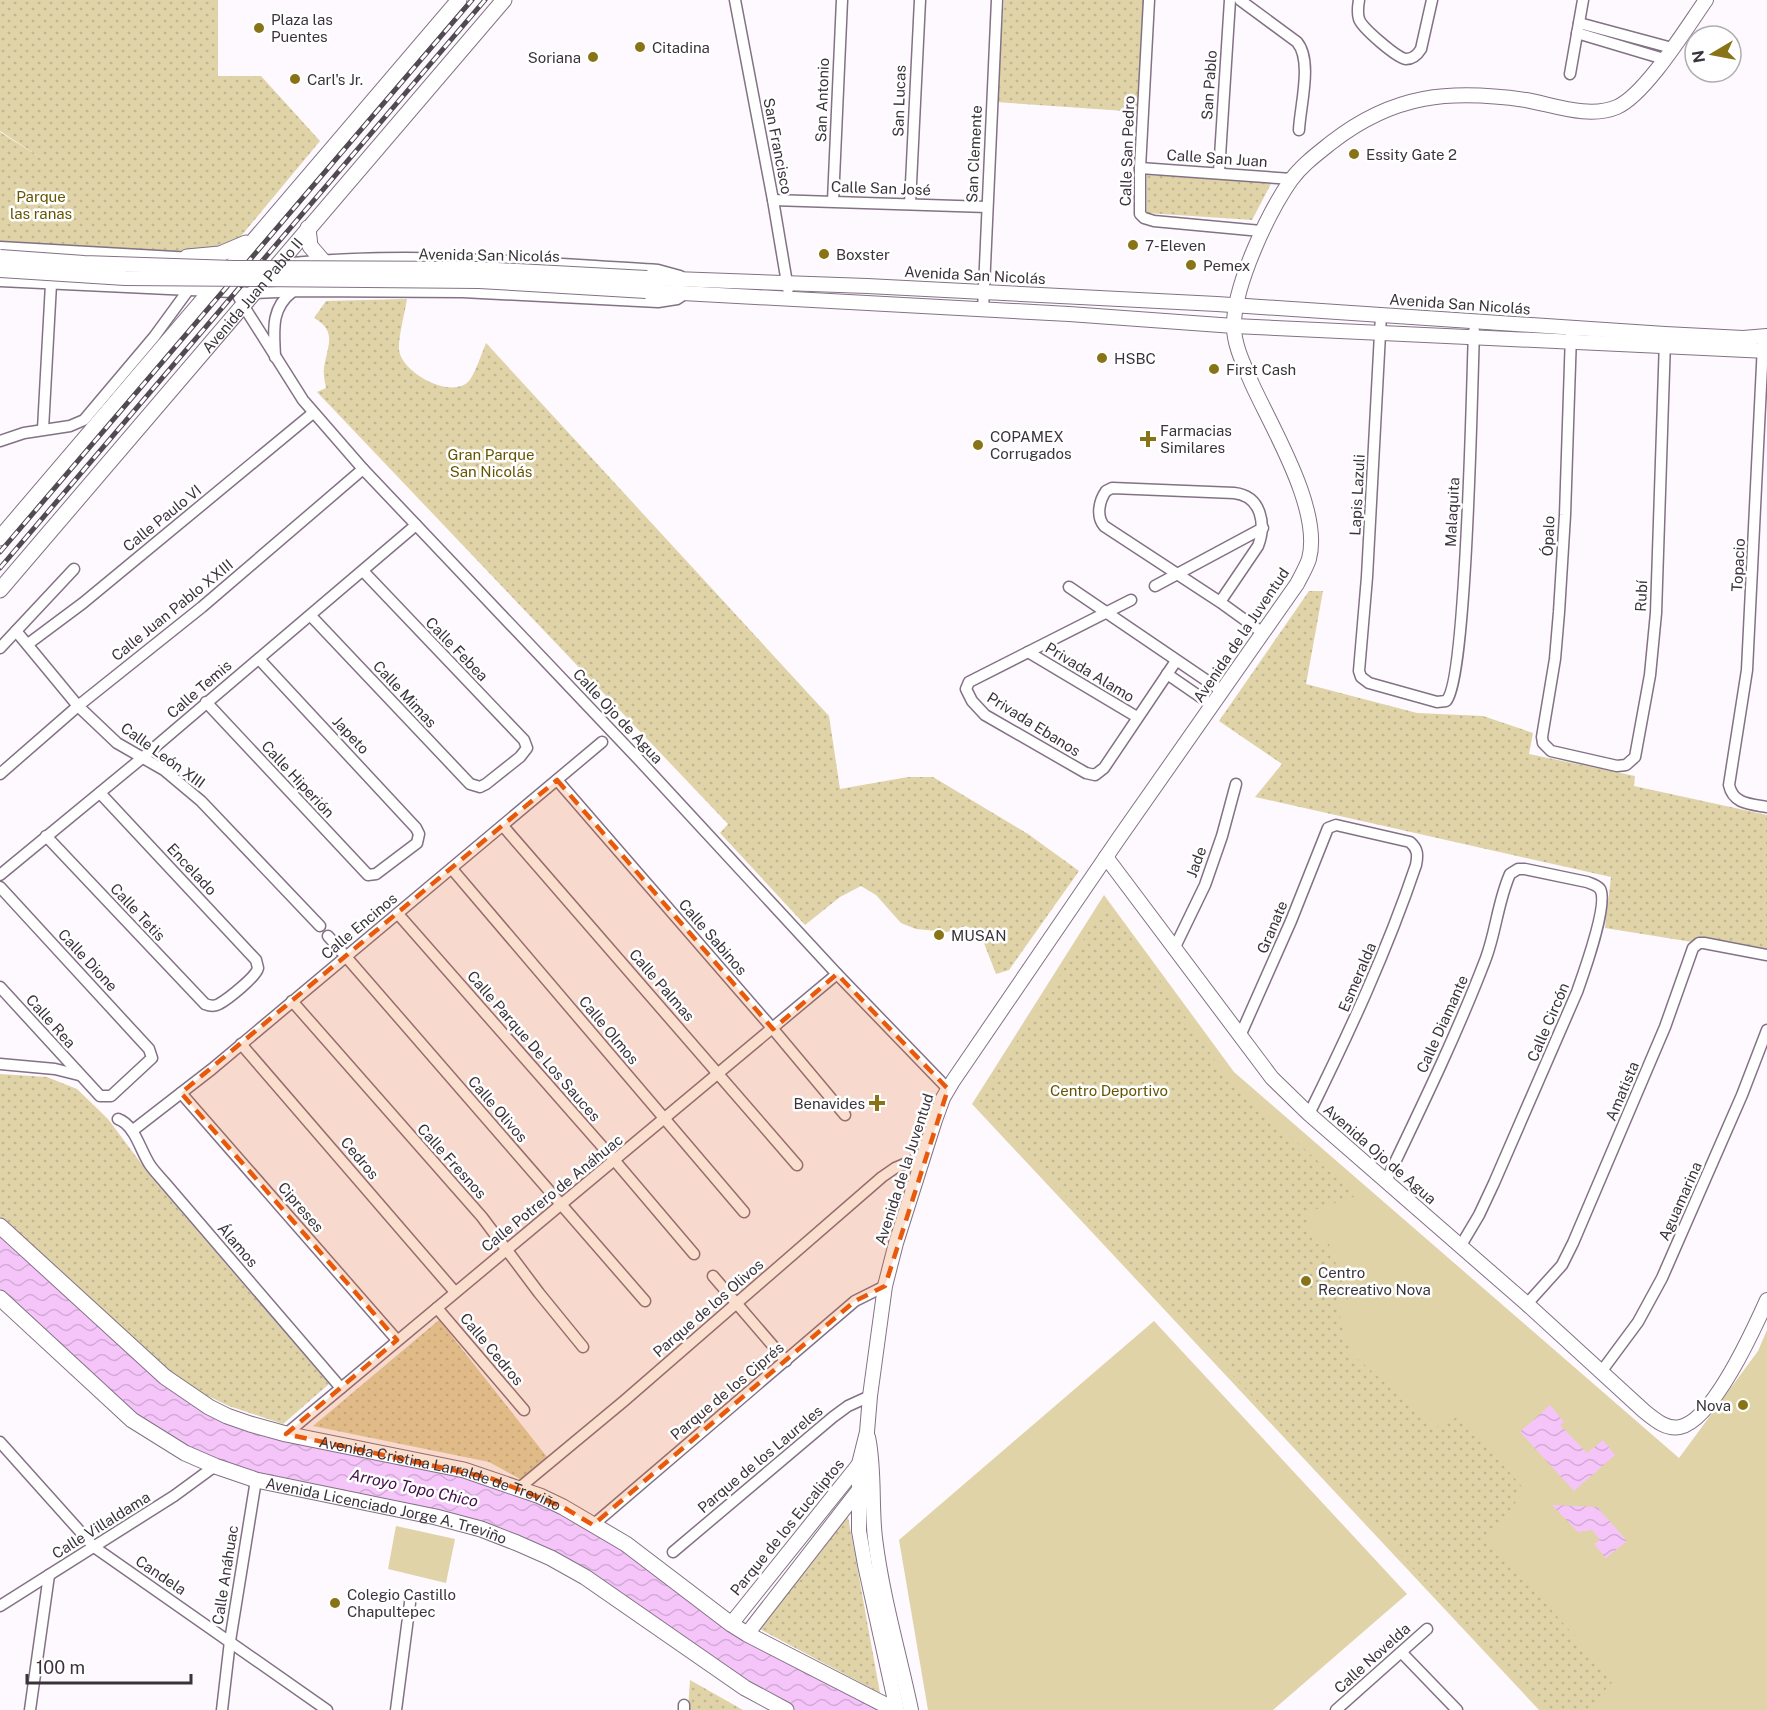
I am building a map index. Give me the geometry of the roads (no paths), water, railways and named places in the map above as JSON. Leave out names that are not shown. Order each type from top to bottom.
[{"type":"main road","points":[[0,538],[459,0]]},
{"type":"main road","name":"Avenida Juan Pablo II","points":[[0,590],[244,297],[279,263],[504,0]]},
{"type":"main road","points":[[308,228],[310,246],[322,260]]},
{"type":"main road","points":[[193,258],[230,251],[254,239]]},
{"type":"main road","name":"Avenida Cristina Larralde de Treviño","points":[[0,1226],[174,1384],[226,1416],[286,1434],[464,1470],[563,1507],[626,1544],[747,1634],[896,1710]]},
{"type":"main road","name":"Avenida Licenciado Jorge A. Treviño","points":[[0,1298],[132,1420],[186,1453],[256,1480],[436,1517],[481,1529],[517,1543],[585,1577],[745,1688],[786,1710]]},
{"type":"street","name":"San Francisco","points":[[735,0],[789,298]]},
{"type":"street","name":"San Antonio","points":[[833,201],[842,0]]},
{"type":"street","name":"San Lucas","points":[[910,204],[920,0]]},
{"type":"street","name":"San Clemente","points":[[983,310],[997,0]]},
{"type":"street","name":"Calle San Pedro","points":[[1149,0],[1139,209],[1144,218],[1154,221],[1261,231]]},
{"type":"street","name":"San Pablo","points":[[1219,172],[1230,0]]},
{"type":"street","points":[[1240,0],[1302,48],[1305,68],[1299,130]]},
{"type":"street","points":[[1359,0],[1359,19],[1366,29],[1400,56],[1408,59],[1422,49],[1432,0]]},
{"type":"street","points":[[1570,74],[1583,0]]},
{"type":"street","name":"Avenida de la Juventud","points":[[896,1710],[859,1531],[859,1464],[867,1432],[885,1286],[934,1120],[948,1089],[1106,857],[1263,633],[1305,570],[1309,558],[1310,528],[1300,486],[1246,369],[1235,338],[1237,306],[1261,231],[1292,179],[1316,155],[1345,132],[1371,117],[1410,101],[1445,95],[1478,95],[1525,100],[1582,111],[1606,110],[1627,102],[1638,93],[1706,0]]},
{"type":"street","points":[[1578,28],[1668,54]]},
{"type":"street","name":"Calle San Juan","points":[[1140,168],[1292,179]]},
{"type":"street","name":"Calle San José","points":[[773,200],[987,207]]},
{"type":"street","points":[[0,247],[193,258],[232,264],[404,256],[499,260],[658,270],[674,273],[686,286],[677,299],[658,302],[462,292],[297,292],[244,297],[190,289],[0,281]]},
{"type":"street","name":"Avenida San Nicolás","points":[[0,258],[234,268],[479,269],[646,284]]},
{"type":"street","points":[[0,441],[24,433],[70,426],[84,420],[154,337],[190,289],[193,258]]},
{"type":"street","points":[[275,358],[276,311],[280,303],[297,292],[297,276],[305,262]]},
{"type":"street","name":"Calle Ojo de Agua","points":[[232,264],[244,297],[275,358],[314,413],[363,469],[695,820],[837,974],[948,1089]]},
{"type":"street","name":"Avenida San Nicolás","points":[[0,270],[125,278],[646,284],[686,286],[789,298],[1234,326],[1380,331],[1474,329],[1665,340],[1765,351]]},
{"type":"street","name":"Avenida San Nicolás","points":[[686,286],[787,283],[984,292],[1381,315],[1474,329]]},
{"type":"street","points":[[43,429],[51,284]]},
{"type":"street","name":"Lapis Lazuli","points":[[1360,677],[1381,315]]},
{"type":"street","name":"Malaquita","points":[[1360,677],[1369,683],[1437,702],[1446,701],[1452,693],[1463,596],[1474,329]]},
{"type":"street","name":"Ópalo","points":[[1543,743],[1542,737],[1555,659],[1560,601],[1571,334]]},
{"type":"street","name":"Avenida San Nicolás","points":[[1665,340],[1765,336]]},
{"type":"street","name":"Topacio","points":[[1765,336],[1747,670],[1729,776],[1730,793],[1735,799],[1767,807]]},
{"type":"street","name":"Rubí","points":[[1543,743],[1551,751],[1617,766],[1626,765],[1635,757],[1650,675],[1656,613],[1665,340]]},
{"type":"street","name":"Calle Paulo VI","points":[[28,644],[83,603],[314,413]]},
{"type":"street","name":"Calle Juan Pablo XXIII","points":[[0,774],[78,706],[202,607],[363,469]]},
{"type":"street","points":[[1220,602],[1258,546],[1263,528],[1259,511],[1252,500],[1241,494],[1113,488],[1106,491],[1099,511],[1104,526],[1179,574],[1263,633]]},
{"type":"street","name":"Calle Temis","points":[[0,875],[311,616],[416,525]]},
{"type":"street","points":[[1155,586],[1263,528]]},
{"type":"street","points":[[0,648],[74,568]]},
{"type":"street","name":"Calle Febea","points":[[363,571],[524,740],[527,748],[520,757],[480,787]]},
{"type":"street","points":[[1069,587],[1222,691]]},
{"type":"street","points":[[1028,652],[1105,611],[1131,600]]},
{"type":"street","name":"Calle Mimas","points":[[311,616],[470,784],[480,787]]},
{"type":"street","name":"Calle León XIII","points":[[16,631],[78,706],[117,743],[164,770],[201,801],[320,926]]},
{"type":"street","name":"Privada Ebanos","points":[[1028,652],[969,682],[966,689],[972,701],[985,715],[1086,773],[1095,775],[1104,768],[1137,717]]},
{"type":"street","name":"Privada Alamo","points":[[1028,652],[1137,717]]},
{"type":"street","name":"Japeto","points":[[259,659],[359,765],[419,834],[417,843],[376,874],[368,875]]},
{"type":"street","points":[[1137,717],[1176,661]]},
{"type":"street","points":[[1167,674],[1212,705]]},
{"type":"street","name":"Calle Hiperión","points":[[206,702],[368,875]]},
{"type":"street","name":"Calle Encinos","points":[[132,1131],[242,1044],[602,742]]},
{"type":"street","name":"Calle Sabinos","points":[[558,780],[845,1115]]},
{"type":"street","name":"Jade","points":[[1175,947],[1205,885],[1222,836],[1236,784]]},
{"type":"street","name":"Encelado","points":[[100,793],[256,960],[258,969],[255,976],[220,1004],[210,1006]]},
{"type":"street","name":"Granate","points":[[1240,1036],[1291,921],[1328,828],[1336,825],[1410,842],[1415,847]]},
{"type":"street","name":"Calle Palmas","points":[[502,826],[797,1165]]},
{"type":"street","name":"Calle Tetis","points":[[46,836],[201,1000],[210,1006]]},
{"type":"street","name":"Esmeralda","points":[[1309,1114],[1343,1047],[1400,913],[1418,857],[1415,847]]},
{"type":"street","name":"Avenida Ojo de Agua","points":[[1106,857],[1272,1078],[1309,1114],[1659,1422],[1669,1427],[1680,1427],[1690,1423],[1701,1414],[1729,1375],[1749,1340],[1767,1300]]},
{"type":"street","name":"Calle Olmos","points":[[452,869],[744,1212]]},
{"type":"street","name":"Calle Circón","points":[[1460,1247],[1494,1183],[1577,992],[1589,959],[1602,897],[1600,890],[1587,882],[1525,869],[1518,869],[1510,874]]},
{"type":"street","name":"Calle Diamante","points":[[1386,1181],[1474,989],[1487,955],[1510,874]]},
{"type":"street","name":"Calle Dione","points":[[0,887],[94,988],[152,1055],[150,1061],[131,1079],[111,1095],[104,1097]]},
{"type":"street","name":"Calle Parque De Los Sauces","points":[[398,914],[694,1254]]},
{"type":"street","name":"Calle Olivos","points":[[328,936],[645,1301]]},
{"type":"street","name":"Amatista","points":[[1527,1304],[1562,1265],[1573,1243],[1665,1027],[1693,948],[1699,943],[1704,943],[1767,955]]},
{"type":"street","name":"Calle Potrero de Anáhuac","points":[[286,1434],[837,974]]},
{"type":"street","name":"Calle Rea","points":[[0,987],[96,1094],[104,1097]]},
{"type":"street","name":"Calle Fresnos","points":[[292,1000],[482,1217],[583,1347]]},
{"type":"street","name":"Aguamarina","points":[[1601,1372],[1638,1322],[1662,1278],[1743,1095],[1767,1030]]},
{"type":"street","name":"Cedros","points":[[242,1044],[455,1293]]},
{"type":"street","points":[[0,1064],[55,1069],[79,1075]]},
{"type":"street","name":"Cipreses","points":[[181,1093],[398,1340]]},
{"type":"street","name":"Álamos","points":[[118,1119],[124,1121],[132,1131],[150,1165],[341,1388]]},
{"type":"street","name":"Parque de los Olivos","points":[[518,1489],[624,1401],[882,1177],[895,1168],[923,1156]]},
{"type":"street","points":[[713,1276],[786,1361]]},
{"type":"street","name":"Parque de los Ciprés","points":[[593,1525],[855,1301],[885,1286]]},
{"type":"street","name":"Calle Cedros","points":[[437,1308],[524,1410]]},
{"type":"street","name":"Parque de los Laureles","points":[[674,1551],[833,1417],[848,1406],[870,1396]]},
{"type":"street","name":"Avenida de la Juventud","points":[[867,1432],[872,1456],[875,1539],[912,1710]]},
{"type":"street","name":"Candela","points":[[0,1442],[94,1547],[327,1710]]},
{"type":"street","name":"Parque de los Eucaliptos","points":[[731,1624],[859,1464],[872,1456]]},
{"type":"street","name":"Calle Villaldama","points":[[0,1606],[174,1496],[215,1466]]},
{"type":"street","name":"Calle Anáhuac","points":[[222,1710],[230,1641],[256,1480]]},
{"type":"street","points":[[747,1634],[858,1491]]},
{"type":"street","points":[[30,1710],[50,1575]]},
{"type":"street","points":[[396,1710],[411,1595]]},
{"type":"street","name":"Calle Novelda","points":[[1343,1708],[1427,1629]]},
{"type":"street","points":[[1402,1653],[1457,1710]]},
{"type":"water","name":"Arroyo Topo Chico","points":[[0,1226],[209,1407],[422,1461],[563,1507],[731,1624],[894,1710],[786,1710],[517,1543],[308,1491],[161,1439],[0,1298]]},
{"type":"water","points":[[1550,1405],[1564,1422],[1560,1425],[1587,1453],[1603,1440],[1615,1455],[1574,1491],[1520,1432]]},
{"type":"water","points":[[1552,1505],[1597,1507],[1627,1541],[1606,1558],[1594,1544],[1600,1540],[1592,1530],[1578,1532]]},
{"type":"railway","points":[[0,552],[472,0]]},
{"type":"railway","points":[[0,568],[485,0]]},
{"type":"place","name":"Plaza las Puentes","points":[[259,28]]},
{"type":"place","name":"Citadina","points":[[640,47]]},
{"type":"place","name":"Soriana","points":[[593,57]]},
{"type":"place","name":"Carl's Jr.","points":[[295,79]]},
{"type":"place","name":"Essity Gate 2","points":[[1354,154]]},
{"type":"place","name":"7-Eleven","points":[[1133,245]]},
{"type":"place","name":"Boxster","points":[[824,254]]},
{"type":"place","name":"Pemex","points":[[1191,265]]},
{"type":"place","name":"HSBC","points":[[1102,358]]},
{"type":"place","name":"First Cash","points":[[1214,369]]},
{"type":"place","name":"Farmacias Similares","points":[[1148,439]]},
{"type":"place","name":"COPAMEX Corrugados","points":[[978,445]]},
{"type":"place","name":"MUSAN","points":[[939,935]]},
{"type":"place","name":"Benavides","points":[[877,1103]]},
{"type":"place","name":"Centro Recreativo Nova","points":[[1306,1281]]},
{"type":"place","name":"Nova","points":[[1743,1405]]},
{"type":"place","name":"Colegio Castillo Chapultepec","points":[[335,1603]]},
{"type":"park label","name":"Parque las ranas","points":[[41,204]]},
{"type":"park label","name":"Gran Parque San Nicolás","points":[[491,462]]},
{"type":"park label","name":"Centro Deportivo","points":[[1109,1090]]}]
